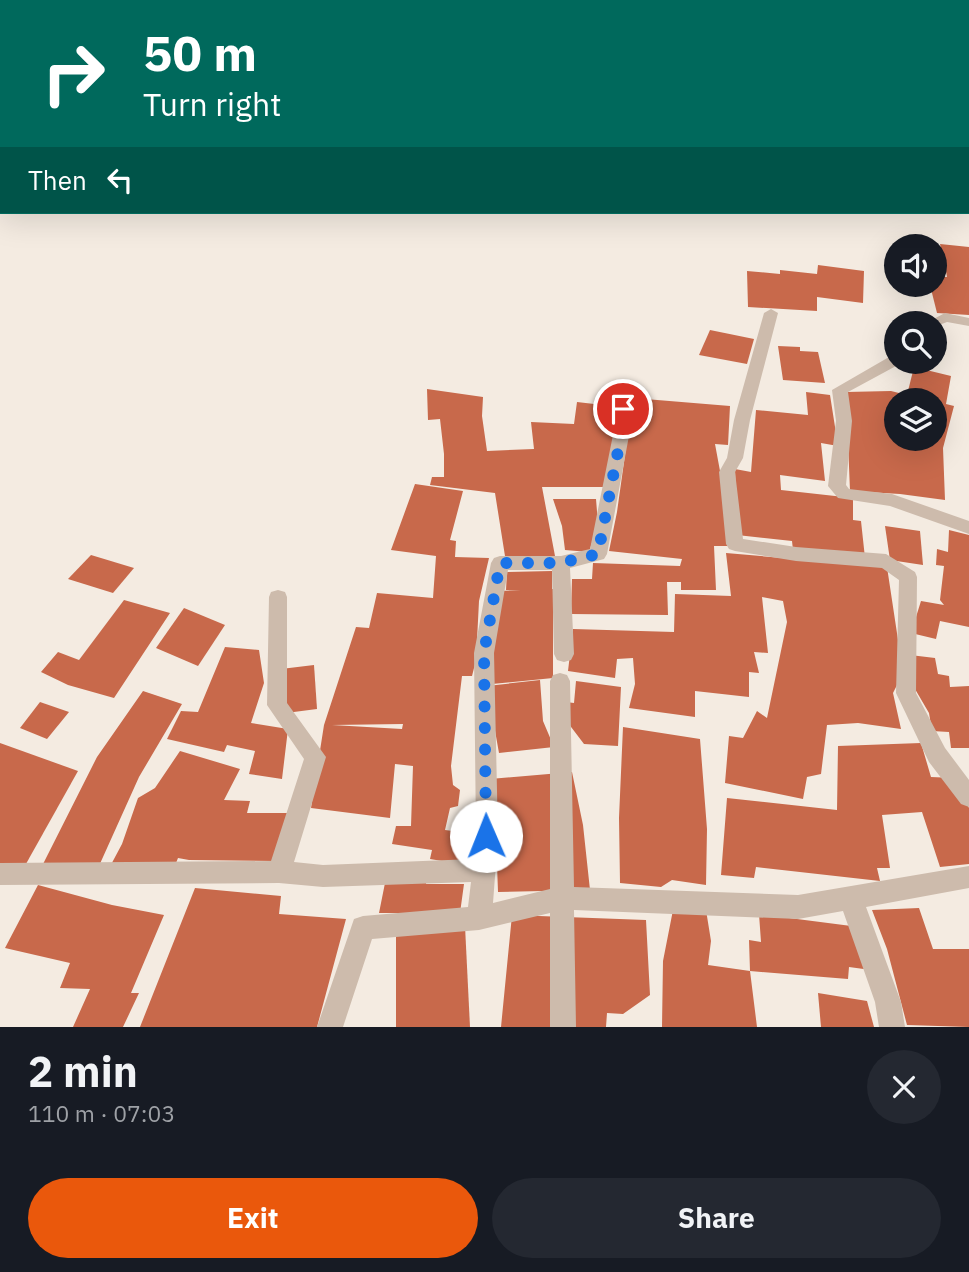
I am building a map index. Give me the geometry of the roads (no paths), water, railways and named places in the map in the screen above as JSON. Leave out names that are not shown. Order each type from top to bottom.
[{"type":"street","points":[[771,313],[741,420],[735,458],[727,472],[735,544],[796,554],[886,561],[908,577],[906,693],[937,755],[969,797]]},
{"type":"street","points":[[947,317],[969,322]]},
{"type":"street","points":[[884,367],[840,390],[844,421],[837,486],[844,494],[892,500],[969,528]]},
{"type":"street","points":[[479,918],[486,836],[484,653],[500,563],[561,563],[598,554],[623,425],[624,393]]},
{"type":"street","points":[[561,563],[565,653]]},
{"type":"street","points":[[278,597],[277,705],[315,757],[279,872]]},
{"type":"street","points":[[560,681],[563,1027]]},
{"type":"street","points":[[0,874],[279,872],[323,876],[483,870]]},
{"type":"street","points":[[330,1027],[363,928],[479,918],[561,898],[797,907],[969,877]]},
{"type":"street","points":[[851,898],[888,1002],[892,1027]]}]
